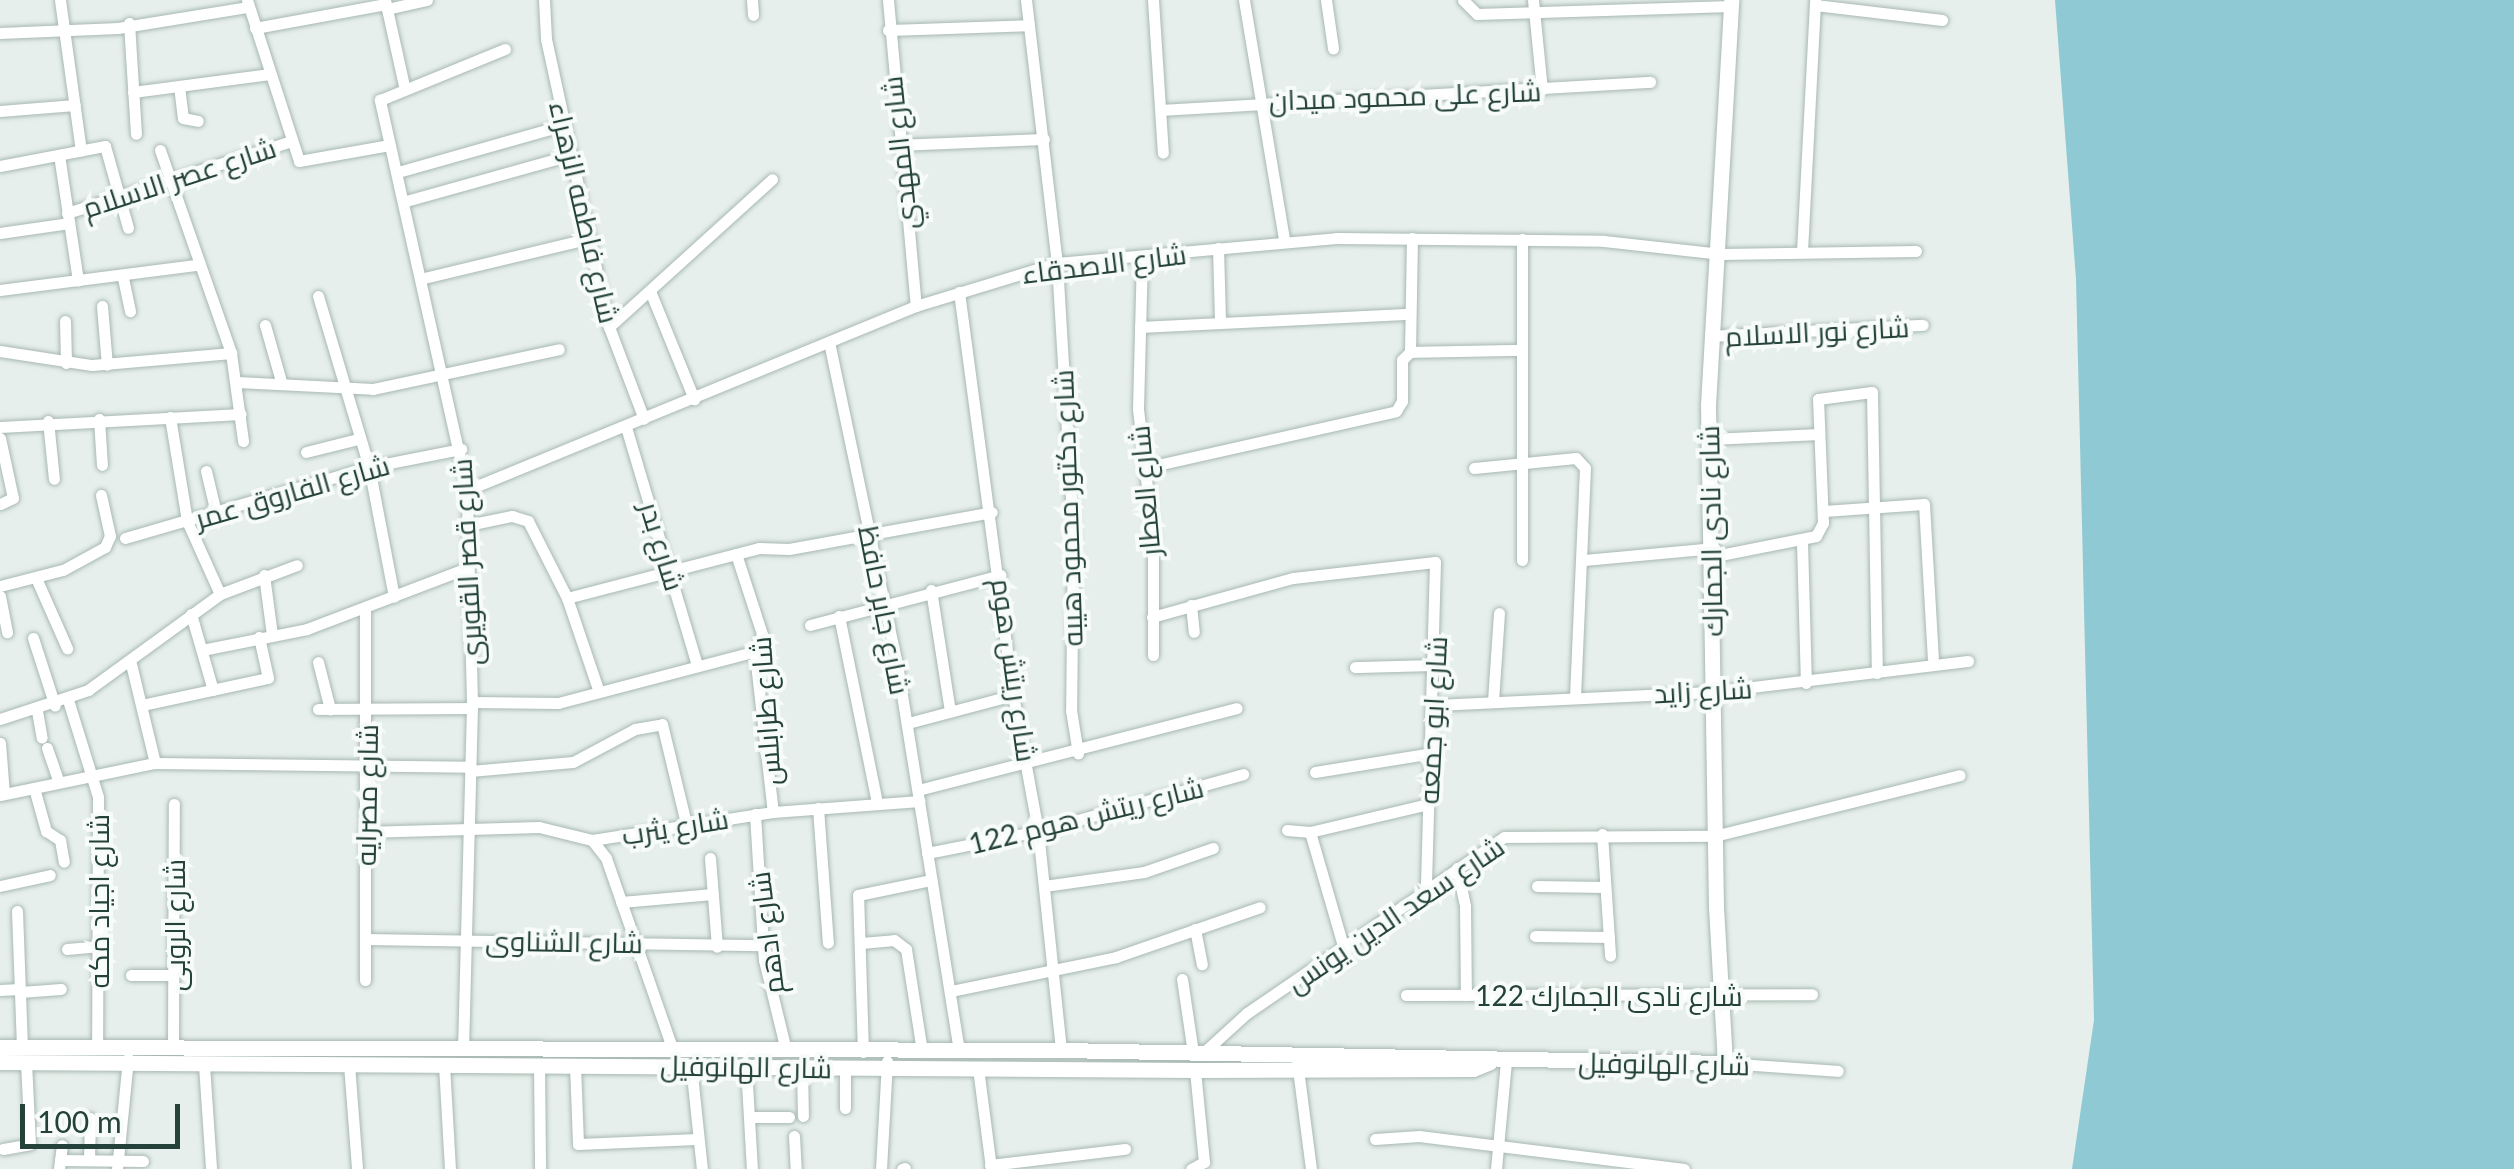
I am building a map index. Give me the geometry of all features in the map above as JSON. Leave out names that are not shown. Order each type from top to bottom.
[{"type":"street","points":[[60,0],[81,151]]},
{"type":"street","points":[[255,28],[427,0]]},
{"type":"street","name":"شارع فاطمه الزهراء","points":[[544,0],[564,125],[610,327],[644,420]]},
{"type":"street","points":[[752,0],[753,15]]},
{"type":"street","name":"شارع المهدي","points":[[888,0],[896,144],[916,306]]},
{"type":"street","name":"شارع دكتور محمود هيبه","points":[[1026,0],[1056,263],[1073,532],[1070,710],[1078,754]]},
{"type":"street","points":[[1154,0],[1164,153]]},
{"type":"street","points":[[1244,0],[1284,240]]},
{"type":"street","points":[[1326,0],[1333,48]]},
{"type":"street","points":[[1464,0],[1478,14],[1533,5],[1731,3]]},
{"type":"street","name":"شارع نادى الجمارك","points":[[1725,1063],[1711,692],[1714,552],[1710,336],[1721,254],[1731,3]]},
{"type":"street","points":[[1802,250],[1815,3],[1942,20]]},
{"type":"street","points":[[0,33],[129,24],[248,4],[292,141],[304,163],[390,145]]},
{"type":"street","points":[[386,4],[404,86],[505,50]]},
{"type":"street","points":[[1533,5],[1542,90]]},
{"type":"street","points":[[129,24],[136,134]]},
{"type":"street","points":[[888,30],[1029,25]]},
{"type":"street","points":[[133,92],[270,74]]},
{"type":"street","name":"شارع على محمود ميدان","points":[[1161,110],[1260,100],[1542,90],[1650,82]]},
{"type":"street","points":[[179,86],[183,118],[198,121]]},
{"type":"street","name":"شارع قصر القويرى","points":[[404,86],[380,100],[424,278],[467,490],[472,705],[463,1050]]},
{"type":"street","points":[[0,111],[75,104]]},
{"type":"street","points":[[398,172],[564,125]]},
{"type":"street","points":[[896,144],[1044,139]]},
{"type":"street","name":"شارع عصر الاسلام","points":[[0,232],[68,218],[120,196],[292,141]]},
{"type":"street","points":[[0,166],[108,149],[128,228]]},
{"type":"street","points":[[160,150],[195,265],[230,353],[243,441]]},
{"type":"street","points":[[59,155],[78,282]]},
{"type":"street","points":[[406,201],[571,155]]},
{"type":"street","points":[[610,327],[772,179]]},
{"type":"street","points":[[424,278],[590,238]]},
{"type":"street","points":[[1410,352],[1412,238]]},
{"type":"street","name":"شارع الاصدقاء","points":[[467,490],[916,306],[1056,263],[1284,240],[1412,238],[1522,239],[1721,254],[1916,251]]},
{"type":"street","points":[[1522,239],[1522,560]]},
{"type":"street","points":[[1218,248],[1220,320]]},
{"type":"street","name":"شارع العطار","points":[[1142,256],[1140,326],[1144,468],[1153,539],[1153,655]]},
{"type":"street","points":[[0,290],[123,278],[195,265]]},
{"type":"street","points":[[123,278],[130,311]]},
{"type":"street","points":[[650,292],[694,399]]},
{"type":"street","name":"شارع ريتش هوم","points":[[959,292],[1001,574],[1012,695],[1029,766],[1038,832],[1061,1050]]},
{"type":"street","points":[[318,296],[369,467],[394,597]]},
{"type":"street","points":[[102,306],[107,365]]},
{"type":"street","points":[[1140,326],[1410,314]]},
{"type":"street","points":[[65,321],[66,363]]},
{"type":"street","points":[[265,325],[281,381]]},
{"type":"street","name":"شارع نور الاسلام","points":[[1710,336],[1923,326]]},
{"type":"street","name":"شارع جابر حافظ","points":[[829,342],[908,723],[959,1049]]},
{"type":"street","points":[[237,382],[281,381],[345,389],[559,349]]},
{"type":"street","points":[[1144,468],[1396,411],[1402,360],[1410,352],[1519,350]]},
{"type":"street","points":[[0,351],[66,363],[107,365],[230,353]]},
{"type":"street","points":[[1584,560],[1802,542],[1820,530],[1824,511],[1819,396],[1874,395],[1877,673]]},
{"type":"street","points":[[0,427],[48,421],[242,414]]},
{"type":"street","points":[[170,417],[187,521],[220,594]]},
{"type":"street","points":[[99,419],[102,464]]},
{"type":"street","points":[[48,421],[54,479]]},
{"type":"street","name":"شارع بدر","points":[[626,427],[672,570],[697,666]]},
{"type":"street","points":[[1710,439],[1819,434]]},
{"type":"street","points":[[0,438],[14,498],[0,504]]},
{"type":"street","points":[[306,452],[358,439]]},
{"type":"street","name":"شارع الفاروق عمر","points":[[125,538],[369,467],[461,449]]},
{"type":"street","points":[[1474,468],[1576,458],[1583,464],[1584,560],[1575,696]]},
{"type":"street","points":[[206,471],[216,513]]},
{"type":"street","points":[[0,586],[36,578],[109,542],[101,494]]},
{"type":"street","points":[[1824,511],[1925,506],[1933,658]]},
{"type":"street","points":[[567,598],[736,554],[992,512]]},
{"type":"street","points":[[468,525],[524,518],[567,598],[599,692]]},
{"type":"street","points":[[1802,542],[1806,683]]},
{"type":"street","name":"شارع طرابلس","points":[[736,554],[762,634],[756,651],[773,812]]},
{"type":"street","name":"شارع ابو جمعه","points":[[1191,604],[1293,578],[1425,560],[1437,566],[1436,705],[1426,888]]},
{"type":"street","points":[[0,718],[68,700],[131,664],[220,594],[297,566]]},
{"type":"street","points":[[202,650],[365,609],[467,568]]},
{"type":"street","points":[[810,624],[1001,574]]},
{"type":"street","points":[[142,706],[268,678],[264,575]]},
{"type":"street","points":[[36,578],[67,648]]},
{"type":"street","points":[[932,590],[950,712]]},
{"type":"street","points":[[0,596],[7,632]]},
{"type":"street","points":[[1152,617],[1191,604],[1194,632]]},
{"type":"street","name":"شارع مصرايه","points":[[365,609],[365,980]]},
{"type":"street","points":[[1493,701],[1498,613]]},
{"type":"street","points":[[191,614],[212,690]]},
{"type":"street","points":[[839,616],[877,803]]},
{"type":"street","points":[[32,638],[55,706]]},
{"type":"street","points":[[318,662],[324,709],[367,709],[546,704],[756,651]]},
{"type":"street","name":"شارع زايد","points":[[1436,705],[1711,692],[1968,661]]},
{"type":"street","points":[[131,664],[155,763]]},
{"type":"street","points":[[1355,667],[1437,665]]},
{"type":"street","points":[[908,723],[1012,695]]},
{"type":"street","name":"شارع اجياد مكه","points":[[68,700],[93,774],[102,878],[97,1047]]},
{"type":"street","name":"شارع يثرب","points":[[592,840],[686,823],[919,796],[1237,708]]},
{"type":"street","points":[[37,711],[60,782]]},
{"type":"street","points":[[0,743],[2,794],[155,763],[470,769],[574,762],[635,729],[662,724],[686,823]]},
{"type":"street","points":[[1316,772],[1432,753]]},
{"type":"street","name":"شارع ريتش هوم 122","points":[[927,853],[1038,832],[1243,774]]},
{"type":"street","name":"شارع سعد الدين يونس","points":[[1197,1058],[1248,1014],[1426,888],[1513,834],[1714,836],[1960,775]]},
{"type":"street","points":[[34,788],[46,832],[60,840],[64,862]]},
{"type":"street","name":"شارع الروبى","points":[[173,1047],[174,804]]},
{"type":"street","points":[[1287,830],[1310,832],[1428,804]]},
{"type":"street","points":[[818,808],[828,943]]},
{"type":"street","name":"شارع ادهم","points":[[754,814],[764,945],[786,1050]]},
{"type":"street","points":[[364,832],[539,828],[592,840],[622,902],[672,1050]]},
{"type":"street","points":[[1310,832],[1344,949]]},
{"type":"street","points":[[1602,834],[1610,956]]},
{"type":"street","points":[[1044,886],[1144,872],[1213,848]]},
{"type":"street","points":[[710,858],[717,947]]},
{"type":"street","points":[[1457,868],[1466,925],[1466,995]]},
{"type":"street","points":[[0,886],[50,875]]},
{"type":"street","points":[[864,1052],[860,892],[931,880]]},
{"type":"street","points":[[1537,886],[1606,888]]},
{"type":"street","points":[[622,902],[713,894]]},
{"type":"street","points":[[951,991],[1052,971],[1260,906]]},
{"type":"street","points":[[3,1149],[25,1148],[30,1140],[17,912]]},
{"type":"street","points":[[1195,928],[1202,964]]},
{"type":"street","points":[[1535,936],[1609,936]]},
{"type":"street","name":"شارع الشناوى","points":[[365,938],[764,945]]},
{"type":"street","points":[[861,943],[894,940],[906,948],[922,1050]]},
{"type":"street","points":[[67,949],[100,946]]},
{"type":"street","points":[[131,975],[174,975]]},
{"type":"street","points":[[1182,980],[1197,1058],[1204,1162],[1191,1169]]},
{"type":"street","points":[[0,990],[61,989]]},
{"type":"street","name":"شارع نادى الجمارك 122","points":[[1406,995],[1812,994]]},
{"type":"street","name":"شارع الهانوفيل","points":[[0,1047],[24,1055],[128,1055],[204,1064],[844,1067],[922,1050],[959,1049],[1197,1058],[1725,1063],[1838,1072]]},
{"type":"street","name":"شارع الهانوفيل","points":[[0,1062],[24,1055],[97,1047],[128,1055],[173,1047],[864,1052],[887,1059],[978,1068],[1197,1058],[1298,1069],[1473,1069],[1498,1062]]},
{"type":"street","points":[[118,1165],[128,1055]]},
{"type":"street","points":[[881,1169],[887,1059]]},
{"type":"street","points":[[1496,1169],[1498,1062]]},
{"type":"street","points":[[204,1064],[211,1169]]},
{"type":"street","points":[[349,1064],[357,1169]]},
{"type":"street","points":[[444,1065],[450,1169]]},
{"type":"street","points":[[539,1065],[540,1169]]},
{"type":"street","points":[[575,1065],[578,1144],[697,1139]]},
{"type":"street","points":[[691,1065],[702,1169]]},
{"type":"street","points":[[746,1066],[752,1169]]},
{"type":"street","points":[[802,1066],[804,1116]]},
{"type":"street","points":[[844,1067],[846,1108]]},
{"type":"street","points":[[978,1068],[991,1167],[1125,1148]]},
{"type":"street","points":[[1298,1069],[1312,1169]]},
{"type":"street","points":[[749,1117],[789,1117]]},
{"type":"street","points":[[89,1160],[90,1118]]},
{"type":"street","points":[[794,1136],[796,1169]]},
{"type":"street","points":[[1374,1139],[1419,1136],[1684,1169]]},
{"type":"street","points":[[62,1145],[60,1165],[89,1160],[118,1165],[143,1161]]},
{"type":"water","points":[[2055,0],[2514,0],[2514,1169],[2072,1169],[2094,1020],[2076,279]]}]
